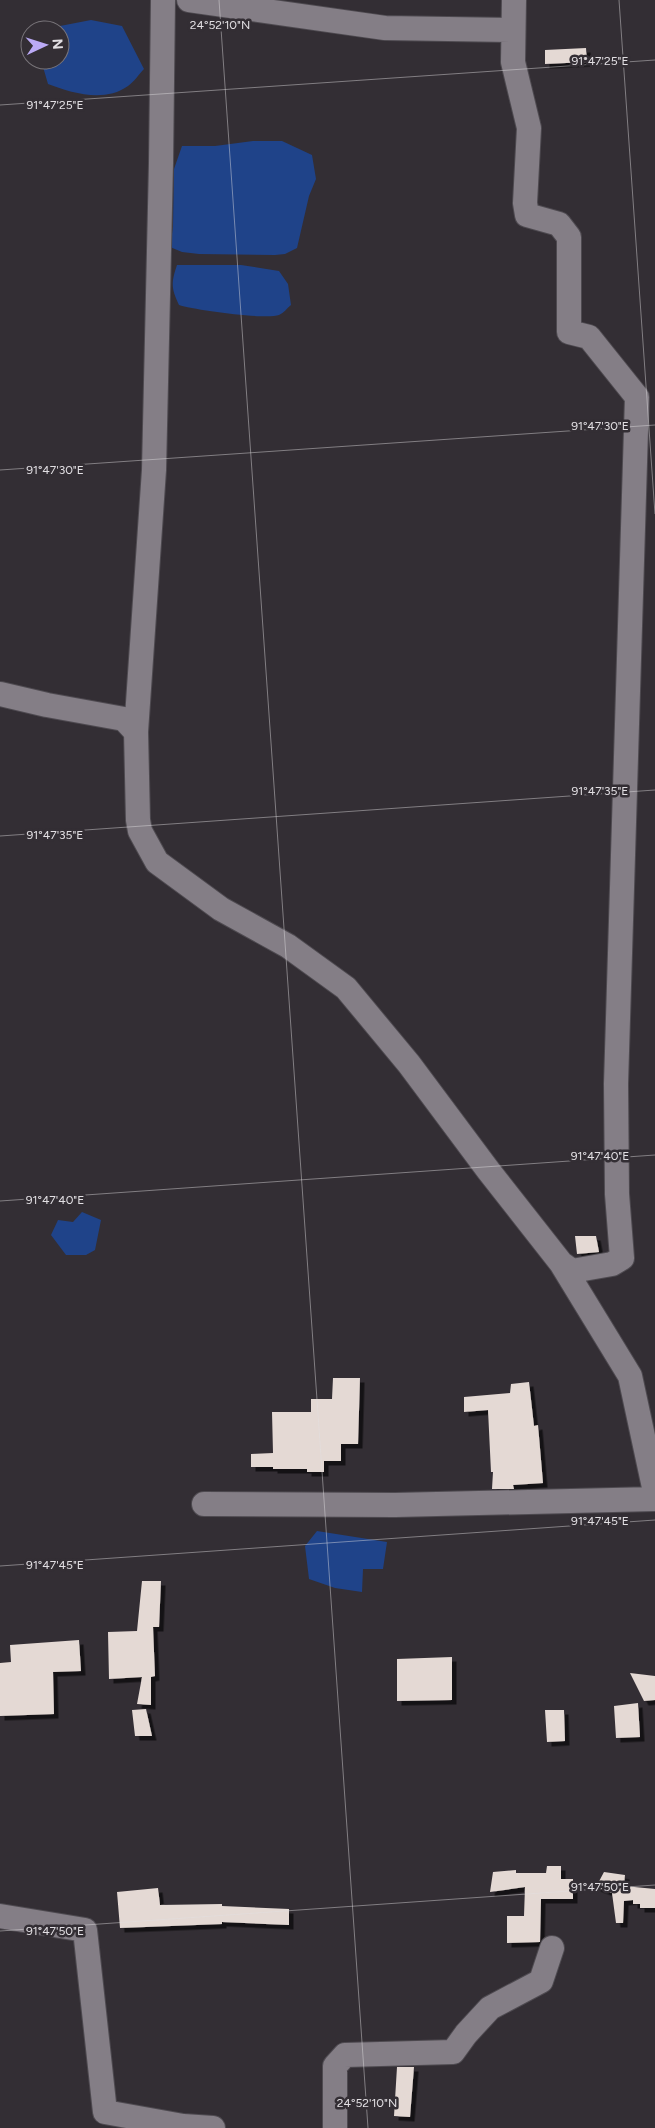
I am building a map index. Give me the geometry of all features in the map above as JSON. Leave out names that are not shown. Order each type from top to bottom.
[{"type":"street","points":[[163,0],[154,470],[136,732],[138,820],[140,831],[157,862],[221,909],[288,946],[346,988],[409,1064],[488,1170],[561,1263],[630,1376],[655,1492]]},
{"type":"street","points":[[190,0],[385,28],[513,30]]},
{"type":"street","points":[[514,0],[513,62],[529,128],[525,203],[527,215],[559,224],[570,237],[568,268],[569,332],[589,337],[638,397],[616,1084],[617,1194],[622,1258],[612,1264],[572,1270],[561,1263]]},
{"type":"street","points":[[0,694],[124,719],[136,732]]},
{"type":"street","points":[[204,1504],[395,1505],[655,1499]]},
{"type":"street","points":[[0,1916],[85,1930],[106,2112],[183,2126],[212,2128]]},
{"type":"street","points":[[335,2128],[335,2066],[345,2055],[453,2052],[466,2034],[490,2008],[541,1981],[552,1948]]},
{"type":"water","points":[[91,20],[122,26],[144,69],[128,86],[109,94],[88,95],[48,84],[44,70],[70,70],[70,24]]},
{"type":"water","points":[[253,141],[282,141],[312,155],[316,179],[309,196],[297,248],[285,254],[275,255],[199,254],[182,252],[170,247],[173,227],[174,169],[182,146],[215,146]]},
{"type":"water","points":[[177,265],[241,265],[279,271],[288,284],[291,305],[279,315],[260,316],[214,312],[179,305],[174,294],[173,285]]},
{"type":"water","points":[[82,1212],[101,1220],[95,1250],[86,1255],[66,1255],[51,1235],[58,1220],[73,1222]]},
{"type":"water","points":[[317,1531],[387,1542],[383,1569],[363,1569],[362,1592],[335,1588],[309,1579],[305,1546]]},
{"type":"building","points":[[586,48],[587,62],[545,64],[545,50]]},
{"type":"building","points":[[575,1236],[596,1236],[599,1252],[577,1254]]},
{"type":"building","points":[[333,1378],[360,1378],[358,1444],[341,1444],[341,1461],[324,1461],[324,1472],[307,1472],[307,1469],[251,1467],[251,1454],[273,1453],[272,1412],[311,1412],[311,1399],[332,1399]]},
{"type":"building","points":[[529,1382],[534,1426],[538,1425],[543,1483],[513,1485],[514,1489],[492,1489],[493,1472],[491,1472],[488,1410],[464,1412],[464,1397],[510,1393],[511,1384]]},
{"type":"building","points":[[142,1581],[161,1581],[159,1627],[153,1627],[155,1676],[151,1677],[151,1705],[137,1704],[142,1677],[109,1679],[108,1632],[137,1631]]},
{"type":"building","points":[[79,1640],[81,1671],[53,1672],[54,1714],[0,1716],[0,1663],[11,1662],[10,1645]]},
{"type":"building","points":[[452,1657],[452,1700],[397,1701],[397,1659]]},
{"type":"building","points":[[630,1673],[655,1676],[655,1700],[644,1701]]},
{"type":"building","points":[[638,1703],[640,1737],[616,1738],[614,1706]]},
{"type":"building","points":[[146,1709],[152,1736],[135,1736],[132,1710]]},
{"type":"building","points":[[545,1710],[564,1710],[565,1741],[547,1742]]},
{"type":"building","points":[[547,1866],[561,1866],[561,1879],[573,1879],[573,1899],[541,1899],[540,1942],[507,1943],[507,1916],[524,1916],[525,1887],[490,1892],[493,1872],[516,1870],[516,1873],[546,1873]]},
{"type":"building","points":[[604,1872],[625,1875],[624,1886],[655,1889],[655,1908],[640,1908],[640,1904],[633,1904],[633,1900],[624,1901],[623,1923],[616,1923],[612,1893],[596,1887]]},
{"type":"building","points":[[158,1888],[160,1905],[222,1904],[222,1906],[289,1909],[289,1925],[222,1922],[222,1924],[120,1928],[117,1892]]},
{"type":"building","points":[[397,2067],[414,2067],[410,2117],[394,2116]]}]
